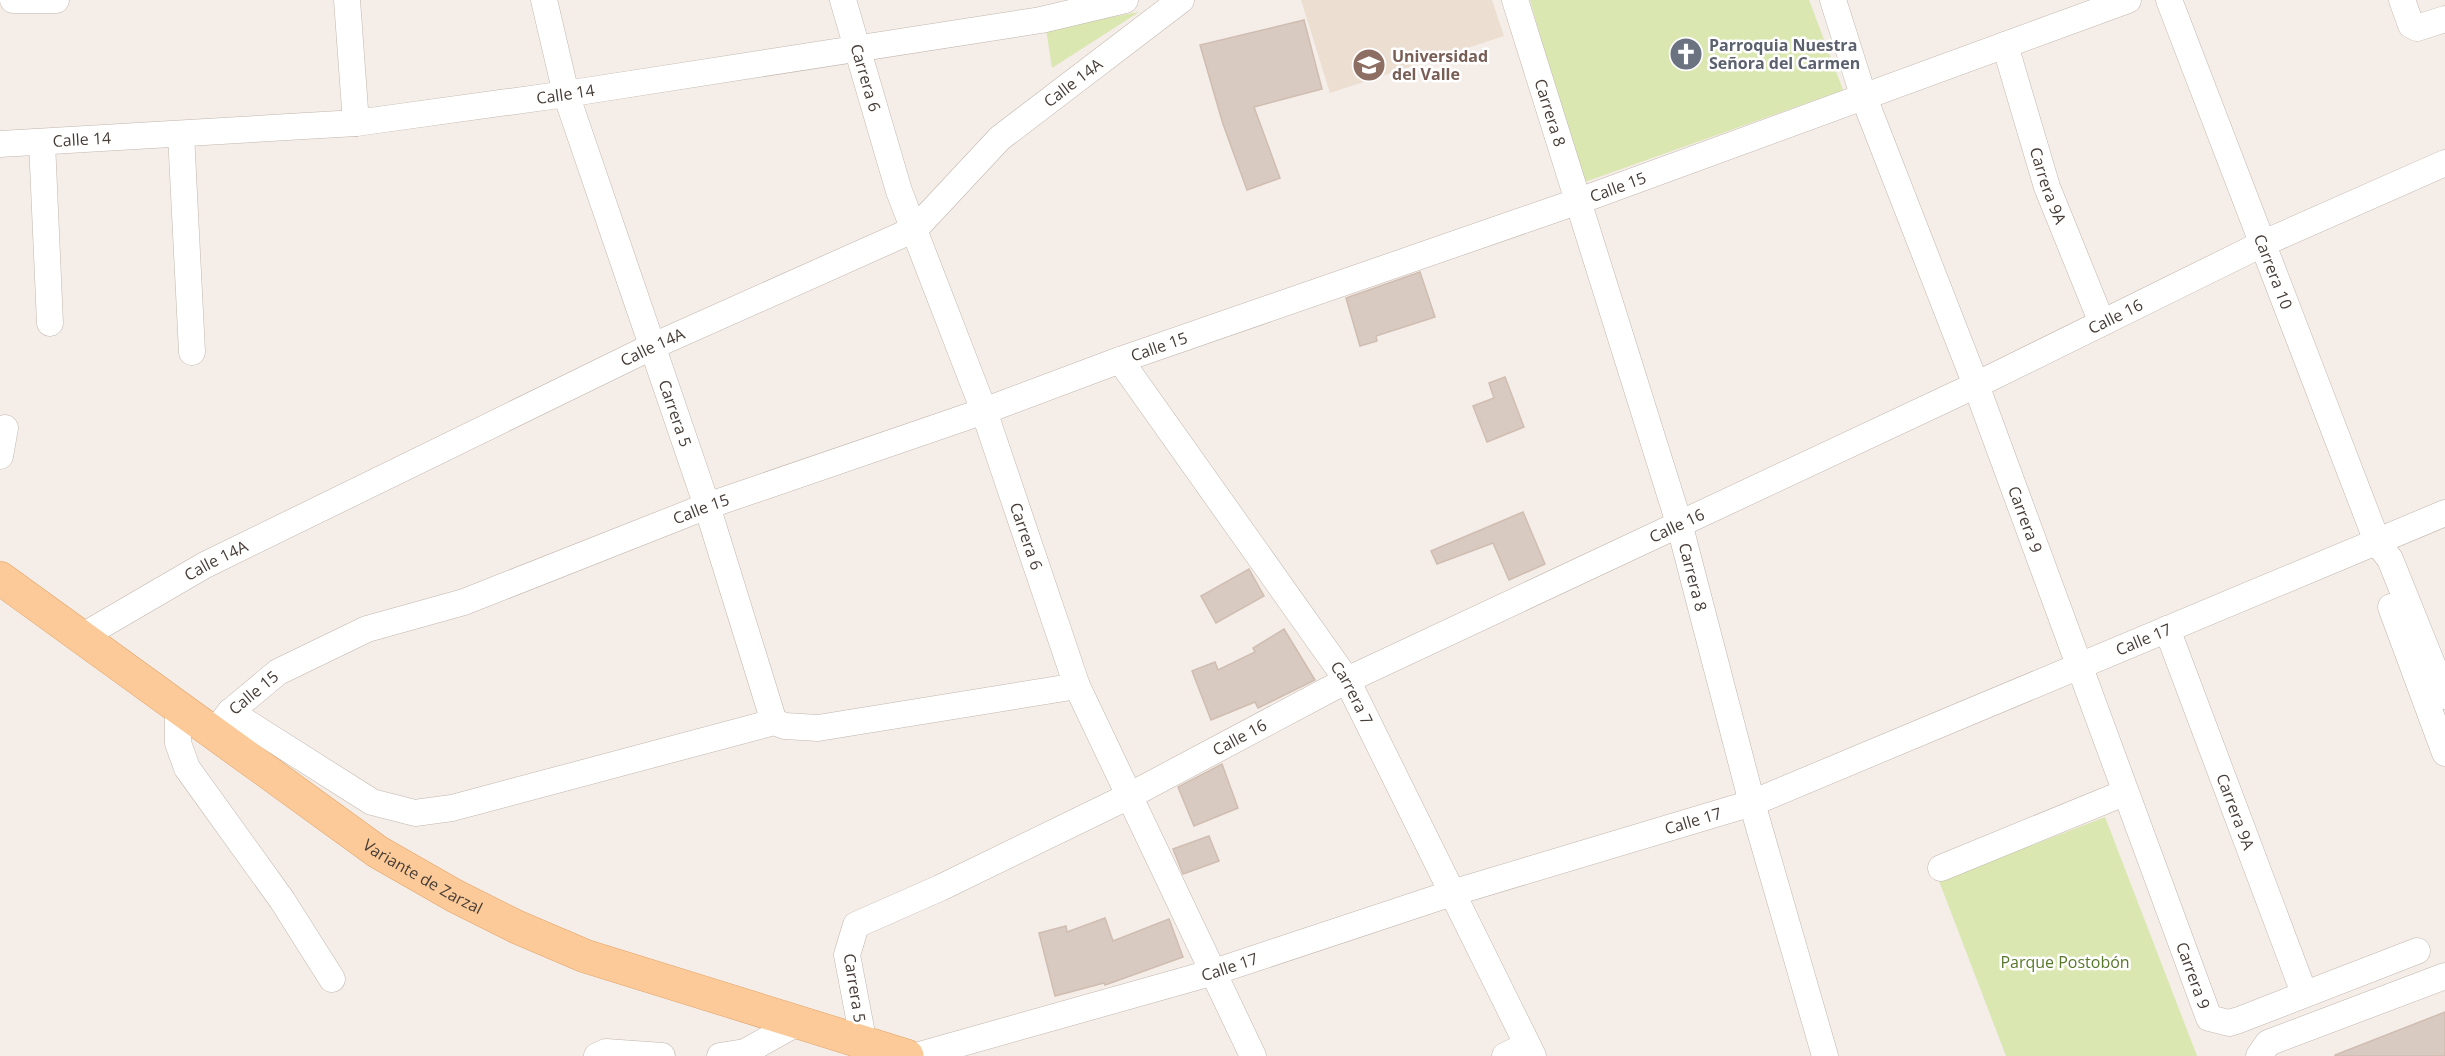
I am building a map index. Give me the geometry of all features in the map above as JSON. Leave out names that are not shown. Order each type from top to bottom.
[{"type":"main road","name":"Variante de Zarzal","points":[[0,578],[178,706],[222,722],[378,852],[518,927],[585,956],[907,1056]]},
{"type":"street","points":[[13,0],[56,0]]},
{"type":"street","points":[[347,0],[356,123]]},
{"type":"street","name":"Carrera 5","points":[[544,0],[566,94],[651,347],[708,506],[774,722]]},
{"type":"street","name":"Carrera 6","points":[[843,0],[899,191],[984,411],[1077,686],[1253,1056]]},
{"type":"street","name":"Calle 14","points":[[0,144],[356,123],[566,94],[858,48],[1040,10],[1125,0]]},
{"type":"street","name":"Calle 14A","points":[[83,636],[205,565],[651,347],[915,229],[1000,138],[1181,0]]},
{"type":"street","name":"Carrera 8","points":[[1515,0],[1678,523],[1752,803],[1825,1056]]},
{"type":"street","name":"Carrera 9","points":[[1833,0],[1863,95],[1976,385],[2203,1008],[2209,1018],[2229,1023],[2304,993]]},
{"type":"street","name":"Calle 15","points":[[222,722],[278,672],[368,629],[464,602],[708,506],[1579,201],[1863,95],[2128,0]]},
{"type":"street","name":"Carrera 10","points":[[2169,0],[2265,243],[2378,544],[2390,559],[2445,696]]},
{"type":"street","points":[[2402,0],[2411,25],[2417,28],[2445,18]]},
{"type":"street","name":"Carrera 9A","points":[[2005,45],[2047,187],[2102,323]]},
{"type":"street","points":[[181,134],[192,352]]},
{"type":"street","points":[[42,142],[50,323]]},
{"type":"street","name":"Calle 16","points":[[913,900],[1129,796],[1347,680],[1976,385],[2265,243],[2445,163]]},
{"type":"street","name":"Carrera 7","points":[[1120,360],[1347,680],[1452,893],[1522,1052]]},
{"type":"street","points":[[0,456],[5,428]]},
{"type":"street","name":"Calle 17","points":[[916,1056],[1214,972],[1452,893],[1752,803],[2167,629],[2378,544],[2445,513]]},
{"type":"street","name":"Carrera 10","points":[[2378,544],[2375,563],[2445,753]]},
{"type":"street","name":"Carrera 9A","points":[[2167,629],[2304,993]]},
{"type":"street","points":[[222,722],[372,802],[415,813],[452,808],[774,722],[785,726],[818,728],[1077,686]]},
{"type":"street","points":[[178,706],[178,743],[187,768],[282,900],[332,979]]},
{"type":"street","points":[[1941,868],[2124,793]]},
{"type":"street","name":"Carrera 5","points":[[864,1044],[848,956],[851,936],[856,925],[913,900]]},
{"type":"street","points":[[2304,993],[2417,951]]},
{"type":"street","points":[[2259,1056],[2268,1043],[2445,976]]},
{"type":"street","points":[[720,1056],[745,1052],[797,1023]]},
{"type":"street","points":[[597,1056],[606,1052],[662,1056]]},
{"type":"shaded area","name":"Universidad del Valle","points":[[1301,0],[1492,0],[1504,36],[1330,93]]},
{"type":"green space","points":[[1530,0],[1809,0],[1843,90],[1582,183]]},
{"type":"green space","points":[[1139,12],[1052,68],[1046,29]]},
{"type":"green space","name":"Parque Postobón","points":[[2105,817],[2197,1056],[2006,1056],[1939,881]]},
{"type":"building","points":[[1304,20],[1322,89],[1254,107],[1280,178],[1247,190],[1223,124],[1200,45]]},
{"type":"building","points":[[1420,272],[1435,317],[1376,336],[1377,341],[1360,346],[1346,298]]},
{"type":"building","points":[[1505,377],[1524,427],[1487,442],[1473,406],[1494,398],[1489,383]]},
{"type":"building","points":[[1523,512],[1545,564],[1509,580],[1493,543],[1437,564],[1431,551]]},
{"type":"building","points":[[1249,569],[1264,596],[1216,623],[1201,596]]},
{"type":"building","points":[[1284,629],[1315,680],[1258,708],[1255,702],[1211,720],[1192,671],[1215,662],[1218,670],[1255,652],[1253,648]]},
{"type":"building","points":[[1222,764],[1238,808],[1194,826],[1178,787]]},
{"type":"building","points":[[1209,836],[1219,861],[1183,874],[1173,849]]},
{"type":"building","points":[[1105,918],[1113,941],[1169,919],[1183,957],[1105,985],[1104,983],[1055,996],[1039,933],[1066,926],[1067,932]]},
{"type":"building","points":[[2445,1012],[2445,1056],[2335,1056],[2335,1055]]},
{"type":"place","name":"Parroquia Nuestra Señora del Carmen","points":[[1686,54]]},
{"type":"place","name":"Universidad del Valle","points":[[1369,65]]}]
